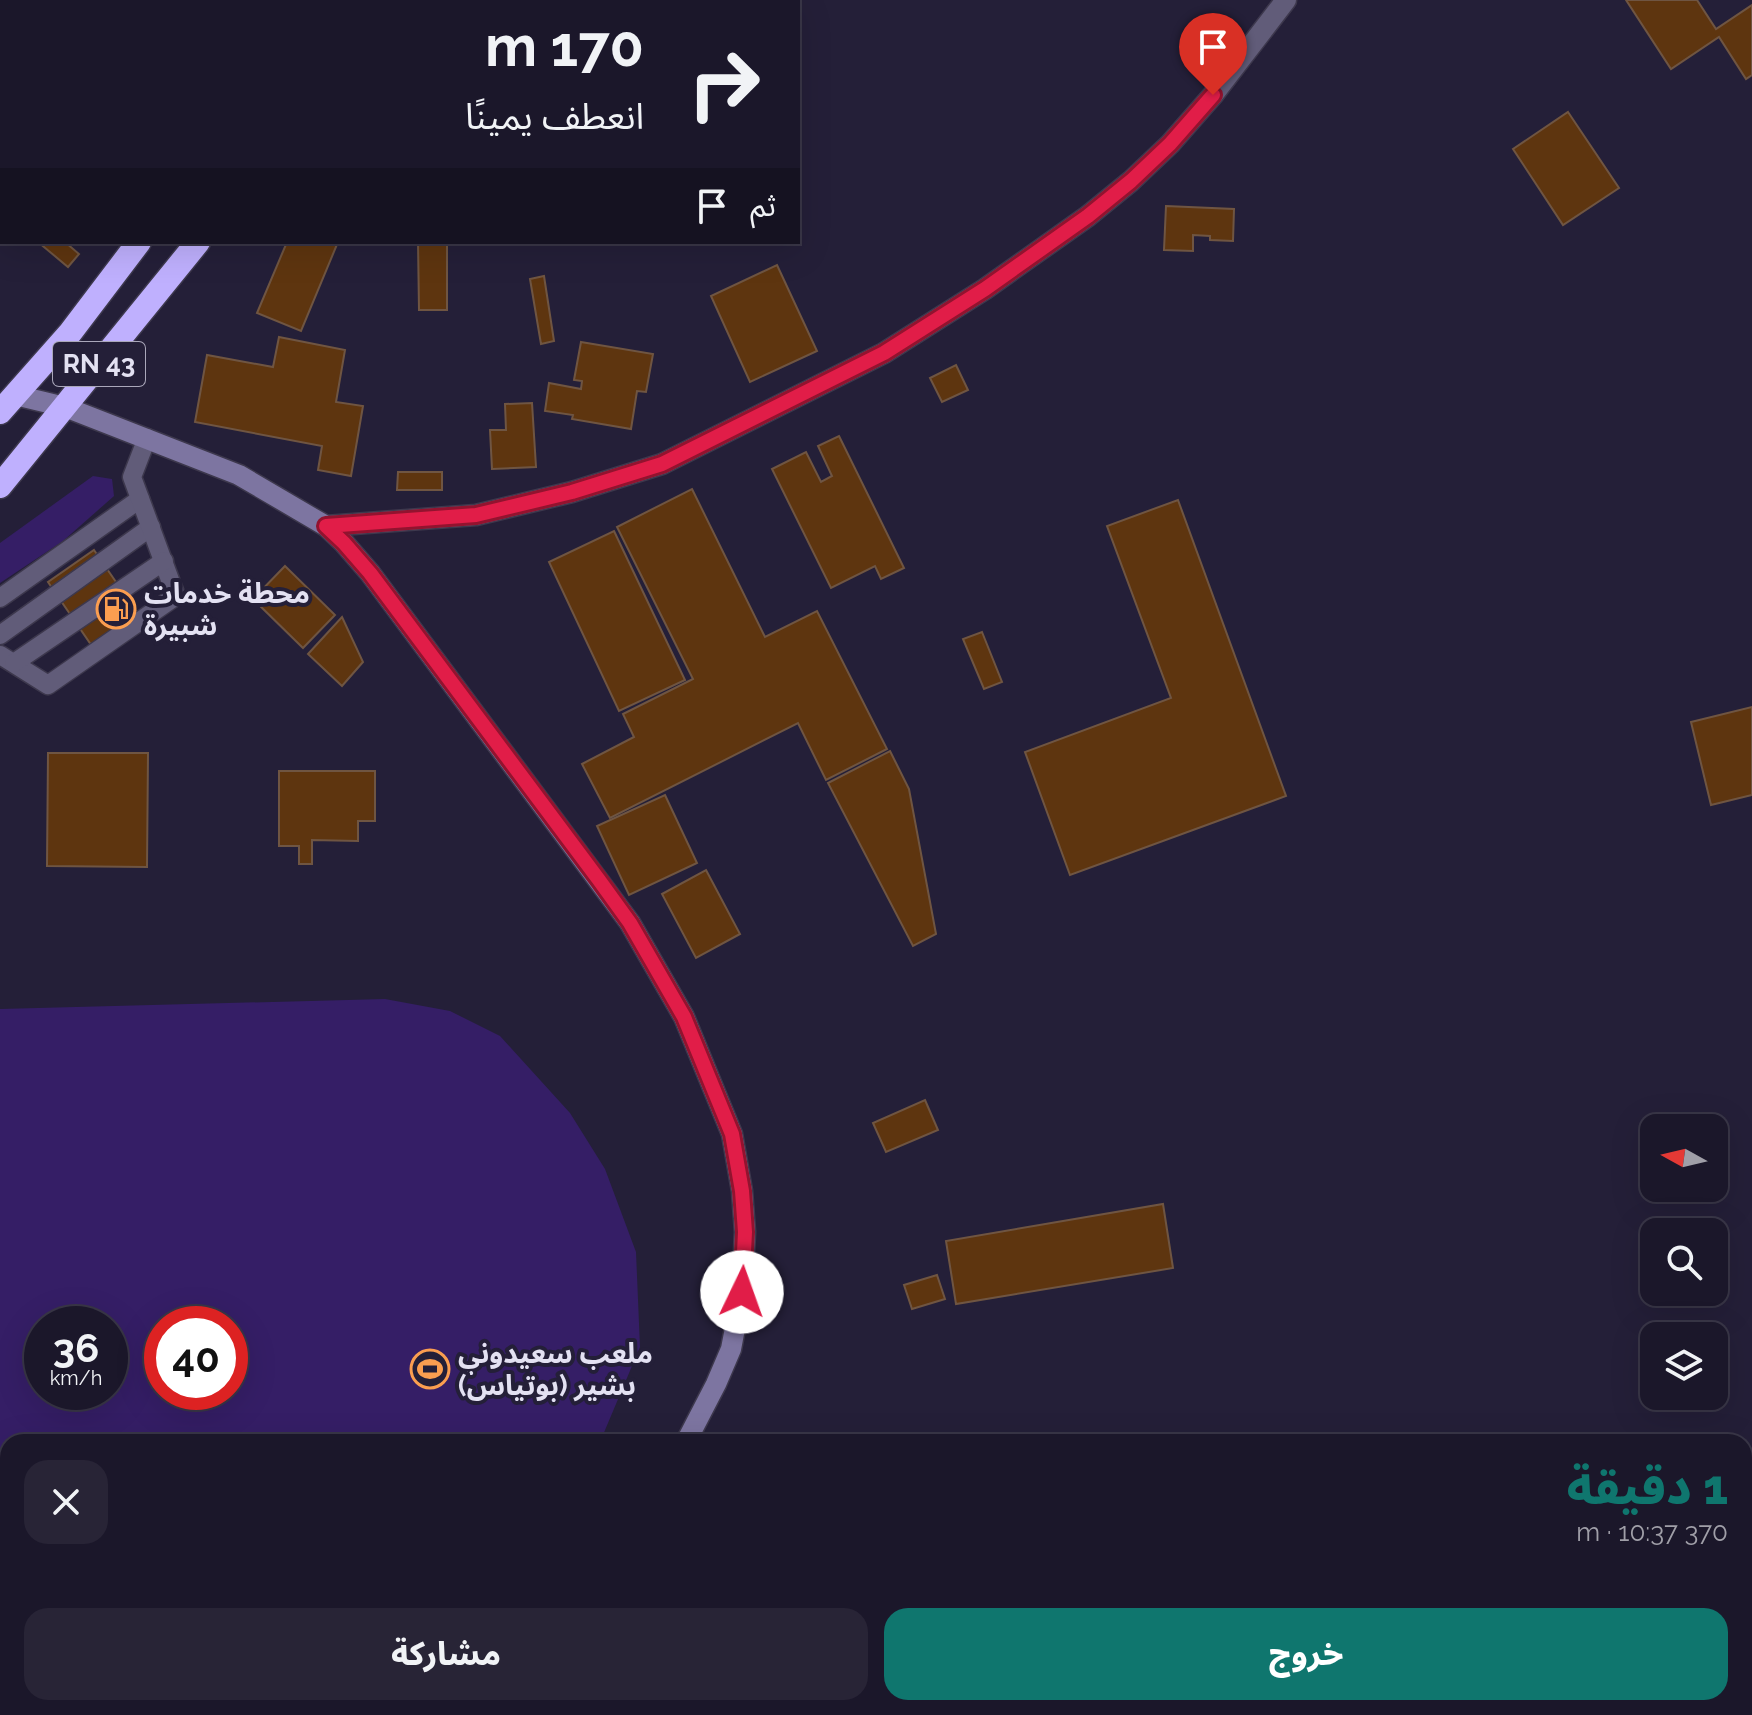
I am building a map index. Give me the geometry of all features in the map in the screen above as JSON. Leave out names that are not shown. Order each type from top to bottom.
[{"type":"highway","name":"RN 43","points":[[8,403],[70,333],[137,244]]},
{"type":"highway","name":"RN 43","points":[[0,486],[196,244]]},
{"type":"street","points":[[326,526],[476,515],[587,488],[662,464],[884,353],[985,289],[1088,216],[1131,181],[1170,144],[1213,95],[1286,0]]},
{"type":"street","points":[[8,403],[65,407],[147,438],[239,475],[326,526],[370,573],[630,923],[684,1017],[732,1134],[742,1191],[745,1232],[742,1292],[731,1349],[690,1434]]},
{"type":"lane","points":[[147,438],[132,477],[164,561],[176,596],[48,685],[7,659],[164,561]]},
{"type":"lane","points":[[0,598],[140,499]]},
{"type":"lane","points":[[0,635],[151,527]]},
{"type":"shaded area","points":[[93,476],[112,479],[114,496],[63,541],[0,583],[0,543]]},
{"type":"shaded area","name":"ملعب سعيدوني بشير (بوتياس)","points":[[385,999],[450,1011],[500,1036],[570,1113],[605,1169],[636,1252],[640,1347],[603,1434],[0,1434],[0,1009]]},
{"type":"building","points":[[1626,0],[1697,0],[1716,29],[1752,5],[1752,75],[1746,79],[1719,37],[1671,69]]},
{"type":"building","points":[[1568,112],[1619,188],[1563,225],[1513,149]]},
{"type":"building","points":[[1166,206],[1234,209],[1233,241],[1210,240],[1210,236],[1193,235],[1193,251],[1164,250]]},
{"type":"building","points":[[40,244],[67,244],[79,254],[68,267]]},
{"type":"building","points":[[286,244],[337,244],[301,331],[257,313]]},
{"type":"building","points":[[418,244],[447,244],[447,310],[419,310]]},
{"type":"building","points":[[777,265],[817,351],[750,382],[711,296]]},
{"type":"building","points":[[544,276],[554,341],[541,344],[530,279]]},
{"type":"building","points":[[279,337],[345,350],[336,402],[363,406],[351,476],[318,470],[322,446],[195,422],[207,355],[273,367]]},
{"type":"building","points":[[581,342],[653,354],[646,392],[637,391],[631,429],[545,411],[549,383],[581,389],[582,381],[574,380]]},
{"type":"building","points":[[956,365],[968,390],[942,402],[930,378]]},
{"type":"building","points":[[532,403],[536,467],[492,469],[490,430],[506,430],[505,404]]},
{"type":"building","points":[[839,436],[904,568],[881,579],[875,566],[831,588],[772,469],[806,452],[821,482],[832,476],[818,446]]},
{"type":"building","points":[[398,472],[442,472],[442,490],[397,490]]},
{"type":"building","points":[[692,489],[765,637],[817,611],[887,749],[826,780],[798,723],[610,818],[582,764],[634,737],[623,714],[693,679],[617,527]]},
{"type":"building","points":[[1178,500],[1286,796],[1070,875],[1025,752],[1171,698],[1107,526]]},
{"type":"building","points":[[614,531],[685,680],[619,711],[549,562]]},
{"type":"building","points":[[94,550],[140,617],[94,649],[48,582]]},
{"type":"building","points":[[285,566],[335,615],[303,648],[253,599]]},
{"type":"building","points":[[342,617],[363,662],[342,686],[308,654]]},
{"type":"building","points":[[982,632],[1002,682],[984,689],[963,639]]},
{"type":"building","points":[[1752,707],[1752,795],[1711,805],[1691,722]]},
{"type":"building","points":[[890,751],[909,789],[936,934],[913,946],[828,783]]},
{"type":"building","points":[[48,753],[148,753],[147,867],[47,866]]},
{"type":"building","points":[[279,771],[375,771],[375,821],[358,821],[358,841],[312,840],[312,864],[299,864],[299,846],[279,846]]},
{"type":"building","points":[[665,795],[697,863],[629,895],[597,826]]},
{"type":"building","points":[[706,870],[740,934],[696,958],[662,894]]},
{"type":"building","points":[[925,1100],[938,1130],[886,1152],[873,1123]]},
{"type":"building","points":[[1163,1204],[1173,1268],[956,1304],[946,1241]]},
{"type":"building","points":[[937,1275],[945,1299],[912,1309],[904,1285]]},
{"type":"place","name":"محطة خدمات شبيرة","points":[[116,609]]},
{"type":"place","name":"ملعب سعيدوني بشير (بوتياس)","points":[[430,1369]]},
{"type":"route","points":[[742,1292],[745,1232],[742,1191],[732,1134],[684,1017],[630,923],[599,880],[370,573],[326,526],[476,515],[572,492],[662,464],[884,353],[985,289],[1088,216],[1131,181],[1170,144],[1213,95]]}]
